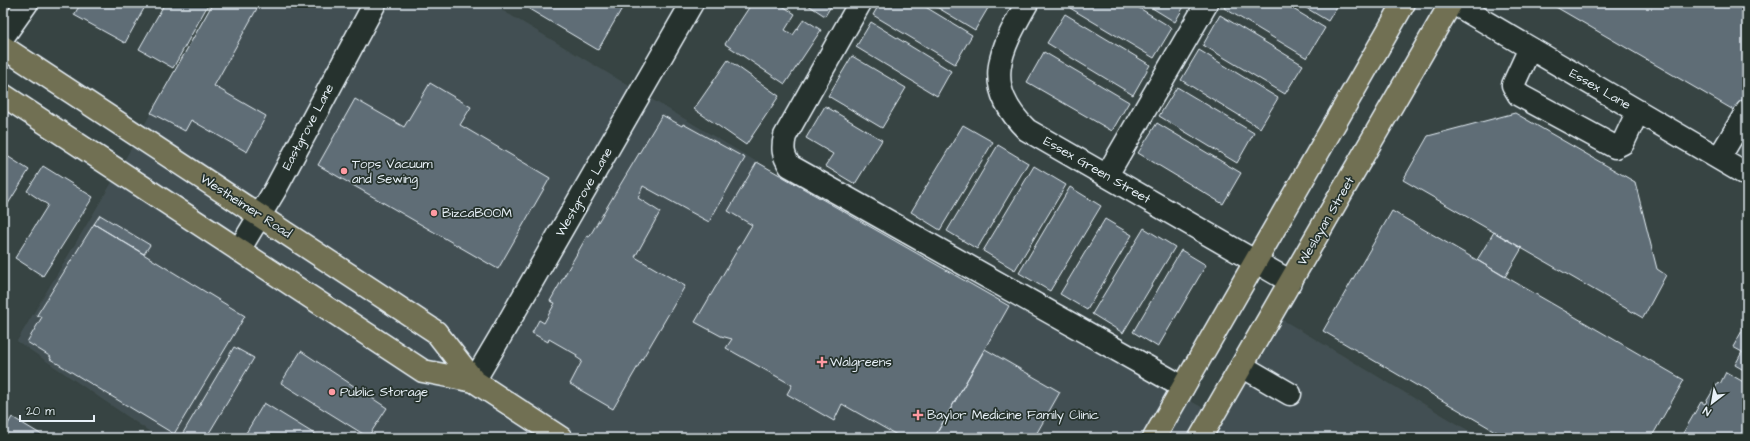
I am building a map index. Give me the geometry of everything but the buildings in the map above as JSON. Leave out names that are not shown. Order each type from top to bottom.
[{"type":"main road","points":[[1154,438],[1404,3]]},
{"type":"main road","name":"Weslayan Street","points":[[1200,438],[1452,3]]},
{"type":"main road","name":"Westheimer Road","points":[[3,47],[436,332],[474,381],[561,438]]},
{"type":"main road","name":"Westheimer Road","points":[[3,95],[423,371],[474,381]]},
{"type":"street","points":[[3,37],[27,3]]},
{"type":"street","name":"Eastgrove Lane","points":[[239,250],[275,190],[375,3]]},
{"type":"street","name":"Westgrove Lane","points":[[474,381],[692,3]]},
{"type":"street","points":[[860,3],[784,136],[782,148],[784,157],[790,166],[1183,387]]},
{"type":"street","name":"Essex Green Street","points":[[1027,3],[1009,35],[1000,57],[999,77],[1002,92],[1007,106],[1016,119],[1027,130],[1291,282]]},
{"type":"street","points":[[1107,175],[1207,3]]},
{"type":"street","name":"Essex Lane","points":[[1452,3],[1747,175]]},
{"type":"street","points":[[1530,48],[1513,85],[1519,94],[1615,147],[1623,143],[1638,111]]},
{"type":"street","points":[[1719,158],[1747,111]]},
{"type":"street","points":[[1242,366],[1290,394]]},
{"type":"shaded area","points":[[213,3],[490,3],[757,162],[1225,420],[1283,320],[1481,438],[159,438],[17,341],[111,184]]},
{"type":"place","name":"Tops Vacuum and Sewing","points":[[344,171]]},
{"type":"place","name":"BizcaBOOM","points":[[434,213]]},
{"type":"place","name":"Walgreens","points":[[822,362]]},
{"type":"place","name":"Public Storage","points":[[332,392]]},
{"type":"place","name":"Baylor Medicine Family Clinic","points":[[918,415]]}]
